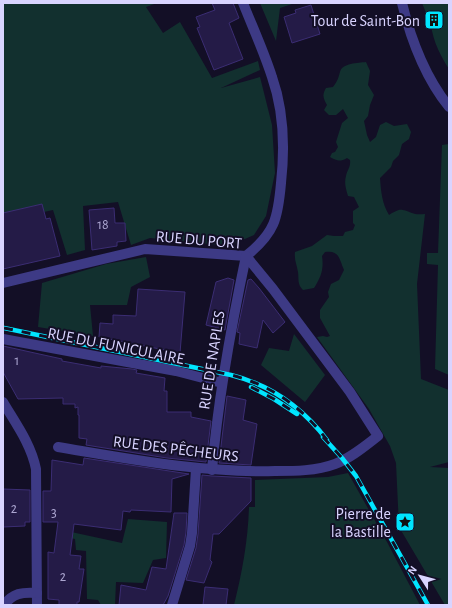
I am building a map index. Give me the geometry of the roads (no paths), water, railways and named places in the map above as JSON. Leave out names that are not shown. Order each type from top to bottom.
[{"type":"street","points":[[243,3],[272,77],[280,110],[283,142],[283,167],[276,218],[269,233],[260,244],[246,256]]},
{"type":"street","points":[[402,3],[411,36],[423,64],[438,92],[449,107]]},
{"type":"street","name":"RUE DU PORT","points":[[3,283],[145,249],[246,256],[273,289],[350,392],[378,436]]},
{"type":"street","name":"RUE DE NAPLES","points":[[212,470],[215,429],[229,334],[246,256]]},
{"type":"street","name":"RUE DU FUNICULAIRE","points":[[3,339],[176,372],[222,383]]},
{"type":"street","points":[[3,402],[27,442],[34,458],[36,469],[37,605]]},
{"type":"street","name":"RUE DES PÊCHEURS","points":[[58,447],[196,469],[257,472],[306,470],[331,465],[347,458],[378,436]]},
{"type":"street","points":[[172,605],[190,546],[196,469]]},
{"type":"street","points":[[4,605],[18,593],[37,592]]},
{"type":"railway","points":[[4,328],[246,379],[285,399],[307,417],[327,440]]},
{"type":"railway","points":[[251,387],[274,399],[297,414]]},
{"type":"railway","points":[[323,437],[356,476],[428,605]]},
{"type":"place","name":"Tour de Saint-Bon","points":[[434,20]]},
{"type":"place","name":"Pierre de la Bastille","points":[[405,522]]}]
